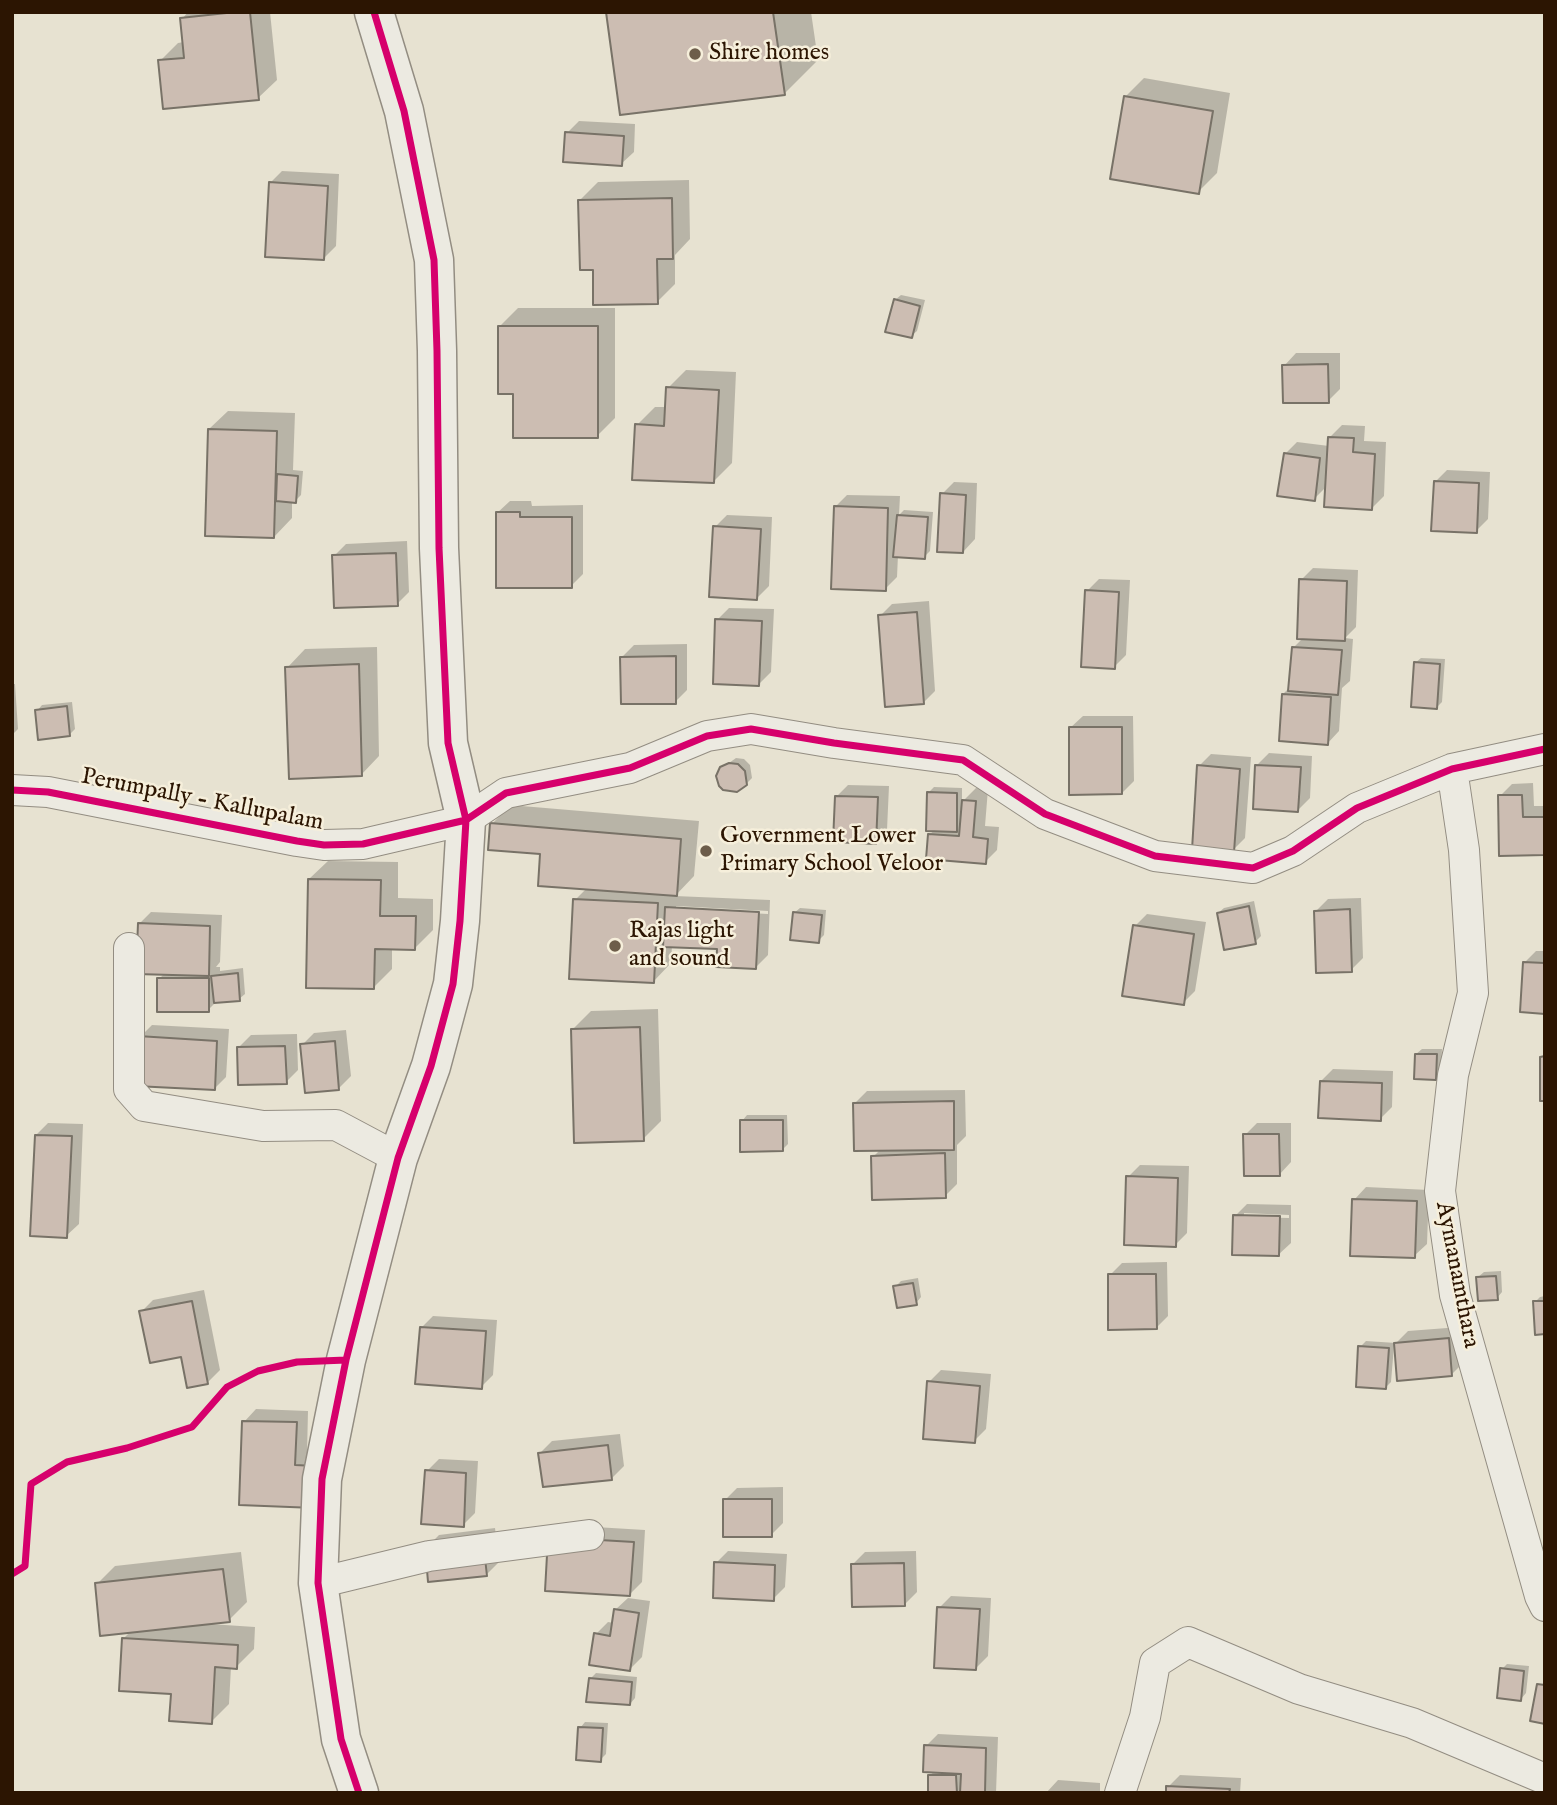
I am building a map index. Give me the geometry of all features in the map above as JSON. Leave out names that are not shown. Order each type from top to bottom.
[{"type":"street","points":[[359,1793],[341,1739],[317,1583],[322,1479],[349,1347],[398,1158],[431,1066],[453,984],[466,820],[448,743],[439,548],[434,260],[404,111],[374,12]]},
{"type":"street","points":[[466,820],[506,793],[630,768],[707,736],[751,729],[963,760],[1045,814],[1155,856],[1253,868],[1293,851],[1357,808],[1452,769],[1545,749]]},
{"type":"street","name":"Aymanamthara","points":[[1452,769],[1464,850],[1473,993],[1453,1075],[1440,1191],[1455,1295],[1492,1434],[1545,1606]]},
{"type":"street","name":"Perumpally - Kallupalam","points":[[12,790],[48,792],[324,845],[363,844],[466,820]]},
{"type":"street","points":[[129,948],[129,1090],[144,1105],[264,1126],[336,1125],[398,1158]]},
{"type":"street","points":[[317,1583],[429,1556],[589,1535]]},
{"type":"street","points":[[1120,1793],[1145,1717],[1155,1663],[1188,1642],[1299,1689],[1412,1723],[1545,1779]]},
{"type":"building","points":[[250,12],[259,100],[163,109],[158,60],[184,58],[180,18]]},
{"type":"building","name":"Shire homes","points":[[606,12],[773,12],[785,95],[620,115]]},
{"type":"building","points":[[1124,96],[1213,111],[1199,194],[1110,179]]},
{"type":"building","points":[[565,132],[624,136],[622,166],[563,162]]},
{"type":"building","points":[[269,182],[328,186],[324,260],[265,257]]},
{"type":"building","points":[[672,198],[673,259],[657,259],[658,304],[593,305],[593,270],[580,270],[578,200]]},
{"type":"building","points":[[894,299],[920,306],[912,338],[885,332]]},
{"type":"building","points":[[498,326],[598,326],[598,438],[513,438],[513,394],[498,394]]},
{"type":"building","points":[[1328,364],[1329,403],[1283,403],[1282,365]]},
{"type":"building","points":[[666,387],[719,390],[714,483],[632,480],[635,424],[664,426]]},
{"type":"building","points":[[208,429],[277,431],[274,538],[205,536]]},
{"type":"building","points":[[1328,437],[1354,438],[1353,452],[1375,454],[1372,510],[1324,507]]},
{"type":"building","points":[[1284,453],[1320,458],[1315,501],[1277,496]]},
{"type":"building","points":[[277,474],[298,476],[296,503],[276,501]]},
{"type":"building","points":[[1434,481],[1479,483],[1477,533],[1431,531]]},
{"type":"building","points":[[940,493],[966,495],[963,553],[937,552]]},
{"type":"building","points":[[834,506],[888,508],[886,591],[831,589]]},
{"type":"building","points":[[496,512],[520,512],[520,517],[572,517],[572,588],[496,588]]},
{"type":"building","points":[[897,515],[928,517],[925,559],[893,557]]},
{"type":"building","points":[[713,526],[761,529],[757,600],[709,597]]},
{"type":"building","points":[[396,553],[398,606],[334,608],[332,555]]},
{"type":"building","points":[[1299,579],[1347,581],[1345,641],[1297,639]]},
{"type":"building","points":[[1085,590],[1119,592],[1115,669],[1081,667]]},
{"type":"building","points":[[917,612],[924,704],[885,707],[878,615]]},
{"type":"building","points":[[715,619],[762,621],[759,686],[713,684]]},
{"type":"building","points":[[1292,647],[1342,650],[1338,695],[1288,691]]},
{"type":"building","points":[[676,656],[676,704],[621,704],[620,657]]},
{"type":"building","points":[[1414,662],[1440,664],[1437,709],[1411,707]]},
{"type":"building","points":[[359,664],[362,776],[289,779],[285,667]]},
{"type":"building","points":[[1282,694],[1331,697],[1328,745],[1279,741]]},
{"type":"building","points":[[67,706],[70,736],[38,740],[35,710]]},
{"type":"building","points":[[1069,727],[1122,727],[1122,794],[1069,795]]},
{"type":"building","points":[[729,763],[738,764],[745,771],[747,785],[737,792],[723,790],[716,776],[720,767]]},
{"type":"building","points":[[1197,765],[1240,769],[1234,852],[1192,850]]},
{"type":"building","points":[[1255,765],[1301,767],[1298,812],[1253,809]]},
{"type":"building","points":[[927,792],[957,793],[957,832],[926,831]]},
{"type":"building","points":[[1498,795],[1522,795],[1523,817],[1545,817],[1545,855],[1499,856]]},
{"type":"building","points":[[835,796],[878,797],[876,844],[833,842]]},
{"type":"building","points":[[962,800],[976,801],[973,837],[988,839],[986,864],[926,859],[928,834],[959,836]]},
{"type":"building","points":[[490,823],[681,839],[677,896],[538,886],[540,854],[488,850]]},
{"type":"building","points":[[308,879],[381,880],[380,916],[416,916],[415,950],[375,949],[374,989],[306,988]]},
{"type":"building","points":[[573,899],[658,903],[654,983],[569,979]]},
{"type":"building","points":[[1249,906],[1256,944],[1224,950],[1217,913]]},
{"type":"building","points":[[665,907],[759,912],[756,969],[716,967],[717,949],[663,947]]},
{"type":"building","points":[[1350,909],[1352,972],[1316,973],[1314,911]]},
{"type":"building","points":[[793,912],[822,915],[819,943],[790,940]]},
{"type":"building","points":[[138,923],[210,926],[209,976],[136,974]]},
{"type":"building","points":[[1133,925],[1194,934],[1184,1005],[1122,996]]},
{"type":"building","points":[[1523,962],[1545,963],[1545,1014],[1520,1012]]},
{"type":"building","points":[[238,973],[240,1001],[214,1003],[211,976]]},
{"type":"building","points":[[157,978],[209,978],[209,1012],[157,1012]]},
{"type":"building","points":[[640,1027],[644,1141],[574,1143],[571,1029]]},
{"type":"building","points":[[138,1036],[217,1041],[215,1090],[135,1086]]},
{"type":"building","points":[[335,1041],[339,1090],[305,1093],[300,1044]]},
{"type":"building","points":[[285,1046],[287,1084],[238,1085],[237,1047]]},
{"type":"building","points":[[1415,1054],[1437,1054],[1436,1080],[1414,1079]]},
{"type":"building","points":[[1545,1056],[1545,1101],[1540,1101],[1540,1057]]},
{"type":"building","points":[[1320,1081],[1382,1083],[1381,1121],[1318,1118]]},
{"type":"building","points":[[954,1101],[954,1150],[854,1151],[853,1103]]},
{"type":"building","points":[[740,1120],[783,1120],[783,1151],[740,1152]]},
{"type":"building","points":[[1243,1134],[1279,1134],[1280,1176],[1244,1176]]},
{"type":"building","points":[[35,1135],[72,1136],[67,1238],[30,1236]]},
{"type":"building","points":[[945,1153],[946,1198],[872,1200],[871,1156]]},
{"type":"building","points":[[1126,1176],[1178,1178],[1176,1247],[1124,1245]]},
{"type":"building","points":[[1352,1199],[1417,1201],[1415,1258],[1350,1256]]},
{"type":"building","points":[[1233,1215],[1280,1216],[1279,1256],[1232,1255]]},
{"type":"building","points":[[1108,1274],[1156,1274],[1157,1329],[1108,1330]]},
{"type":"building","points":[[1496,1276],[1498,1300],[1478,1301],[1476,1277]]},
{"type":"building","points":[[913,1283],[917,1305],[897,1308],[893,1286]]},
{"type":"building","points":[[192,1301],[208,1384],[187,1388],[181,1357],[150,1363],[139,1311]]},
{"type":"building","points":[[1533,1301],[1545,1301],[1545,1334],[1535,1335]]},
{"type":"building","points":[[420,1327],[486,1331],[482,1389],[415,1384]]},
{"type":"building","points":[[1449,1338],[1452,1376],[1397,1381],[1394,1343]]},
{"type":"building","points":[[1358,1346],[1389,1348],[1386,1389],[1356,1387]]},
{"type":"building","points":[[927,1381],[980,1386],[975,1443],[923,1439]]},
{"type":"building","points":[[242,1421],[297,1422],[295,1465],[316,1466],[315,1508],[239,1505]]},
{"type":"building","points":[[608,1445],[612,1480],[543,1487],[538,1453]]},
{"type":"building","points":[[425,1470],[466,1473],[464,1527],[421,1524]]},
{"type":"building","points":[[723,1499],[772,1499],[772,1537],[723,1537]]},
{"type":"building","points":[[548,1537],[634,1542],[630,1596],[545,1591]]},
{"type":"building","points":[[483,1540],[487,1576],[428,1582],[425,1546]]},
{"type":"building","points":[[714,1562],[775,1565],[774,1601],[713,1598]]},
{"type":"building","points":[[904,1563],[905,1606],[852,1607],[851,1564]]},
{"type":"building","points":[[223,1569],[230,1622],[100,1636],[95,1583]]},
{"type":"building","points":[[937,1607],[980,1609],[976,1670],[934,1668]]},
{"type":"building","points":[[614,1609],[639,1613],[630,1671],[589,1665],[594,1633],[610,1636]]},
{"type":"building","points":[[122,1638],[238,1645],[237,1669],[215,1667],[212,1724],[169,1721],[171,1694],[119,1691]]},
{"type":"building","points":[[1500,1668],[1524,1671],[1521,1701],[1497,1698]]},
{"type":"building","points":[[589,1678],[632,1682],[630,1705],[586,1702]]},
{"type":"building","points":[[1537,1684],[1545,1685],[1545,1724],[1530,1721]]},
{"type":"building","points":[[578,1727],[603,1728],[601,1762],[576,1760]]},
{"type":"building","points":[[924,1745],[986,1748],[985,1793],[960,1793],[961,1774],[923,1772]]},
{"type":"building","points":[[928,1775],[956,1775],[957,1793],[928,1793]]},
{"type":"building","points":[[1166,1786],[1230,1789],[1229,1793],[1166,1793]]},
{"type":"cycle path","points":[[359,1793],[341,1739],[318,1583],[322,1479],[346,1360],[398,1158],[431,1066],[453,984],[466,820],[448,743],[439,548],[434,260],[404,111],[374,12]]},
{"type":"cycle path","points":[[12,790],[48,792],[297,841],[324,845],[363,844],[466,820],[506,793],[630,768],[707,736],[751,729],[963,760],[1045,814],[1155,856],[1253,868],[1293,851],[1357,808],[1452,769],[1545,749]]},
{"type":"cycle path","points":[[12,1574],[25,1566],[31,1484],[67,1462],[127,1448],[192,1427],[227,1387],[258,1371],[297,1362],[346,1360]]},
{"type":"place","name":"Shire homes","points":[[695,54]]},
{"type":"place","name":"Government Lower Primary School Veloor","points":[[706,851]]},
{"type":"place","name":"Rajas light and sound","points":[[615,946]]}]
